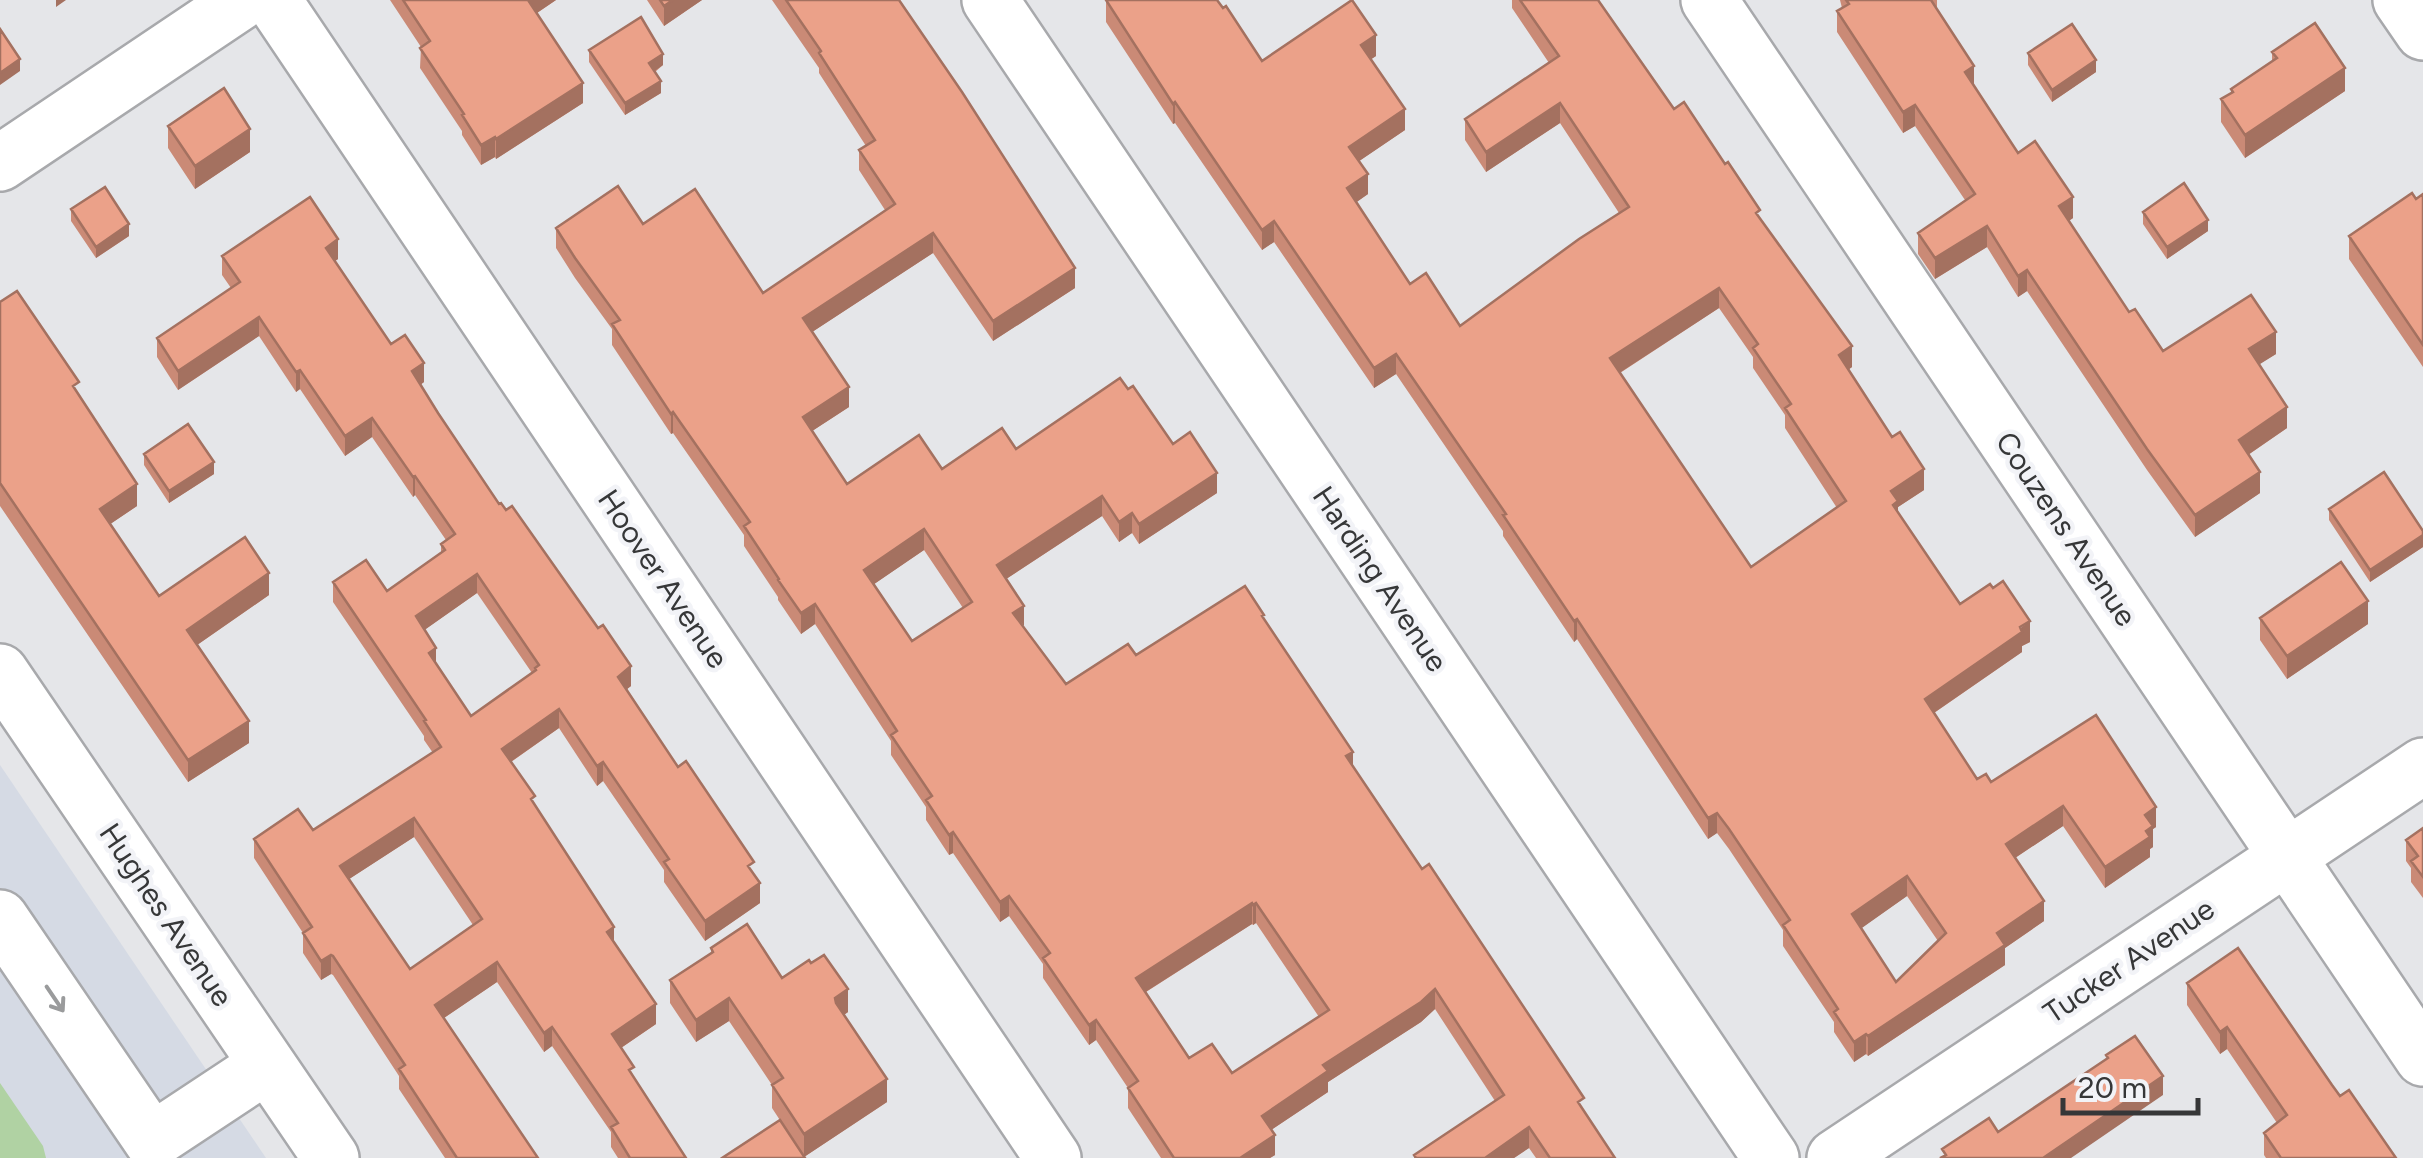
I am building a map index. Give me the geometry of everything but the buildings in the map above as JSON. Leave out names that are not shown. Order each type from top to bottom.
[{"type":"street","points":[[0,163],[243,0]]},
{"type":"street","name":"Hoover Avenue","points":[[273,0],[1053,1158]]},
{"type":"street","name":"Harding Avenue","points":[[990,0],[1771,1158]]},
{"type":"street","name":"Couzens Avenue","points":[[1709,0],[2423,1058]]},
{"type":"street","points":[[2402,0],[2423,32]]},
{"type":"street","name":"Hughes Avenue","points":[[0,672],[331,1158]]},
{"type":"street","name":"Tucker Avenue","points":[[1835,1158],[2423,766]]},
{"type":"street","points":[[0,918],[152,1141],[268,1065]]},
{"type":"shaded area","points":[[0,765],[266,1158],[0,1158]]},
{"type":"green space","points":[[0,1083],[43,1146],[46,1158],[0,1158]]}]
